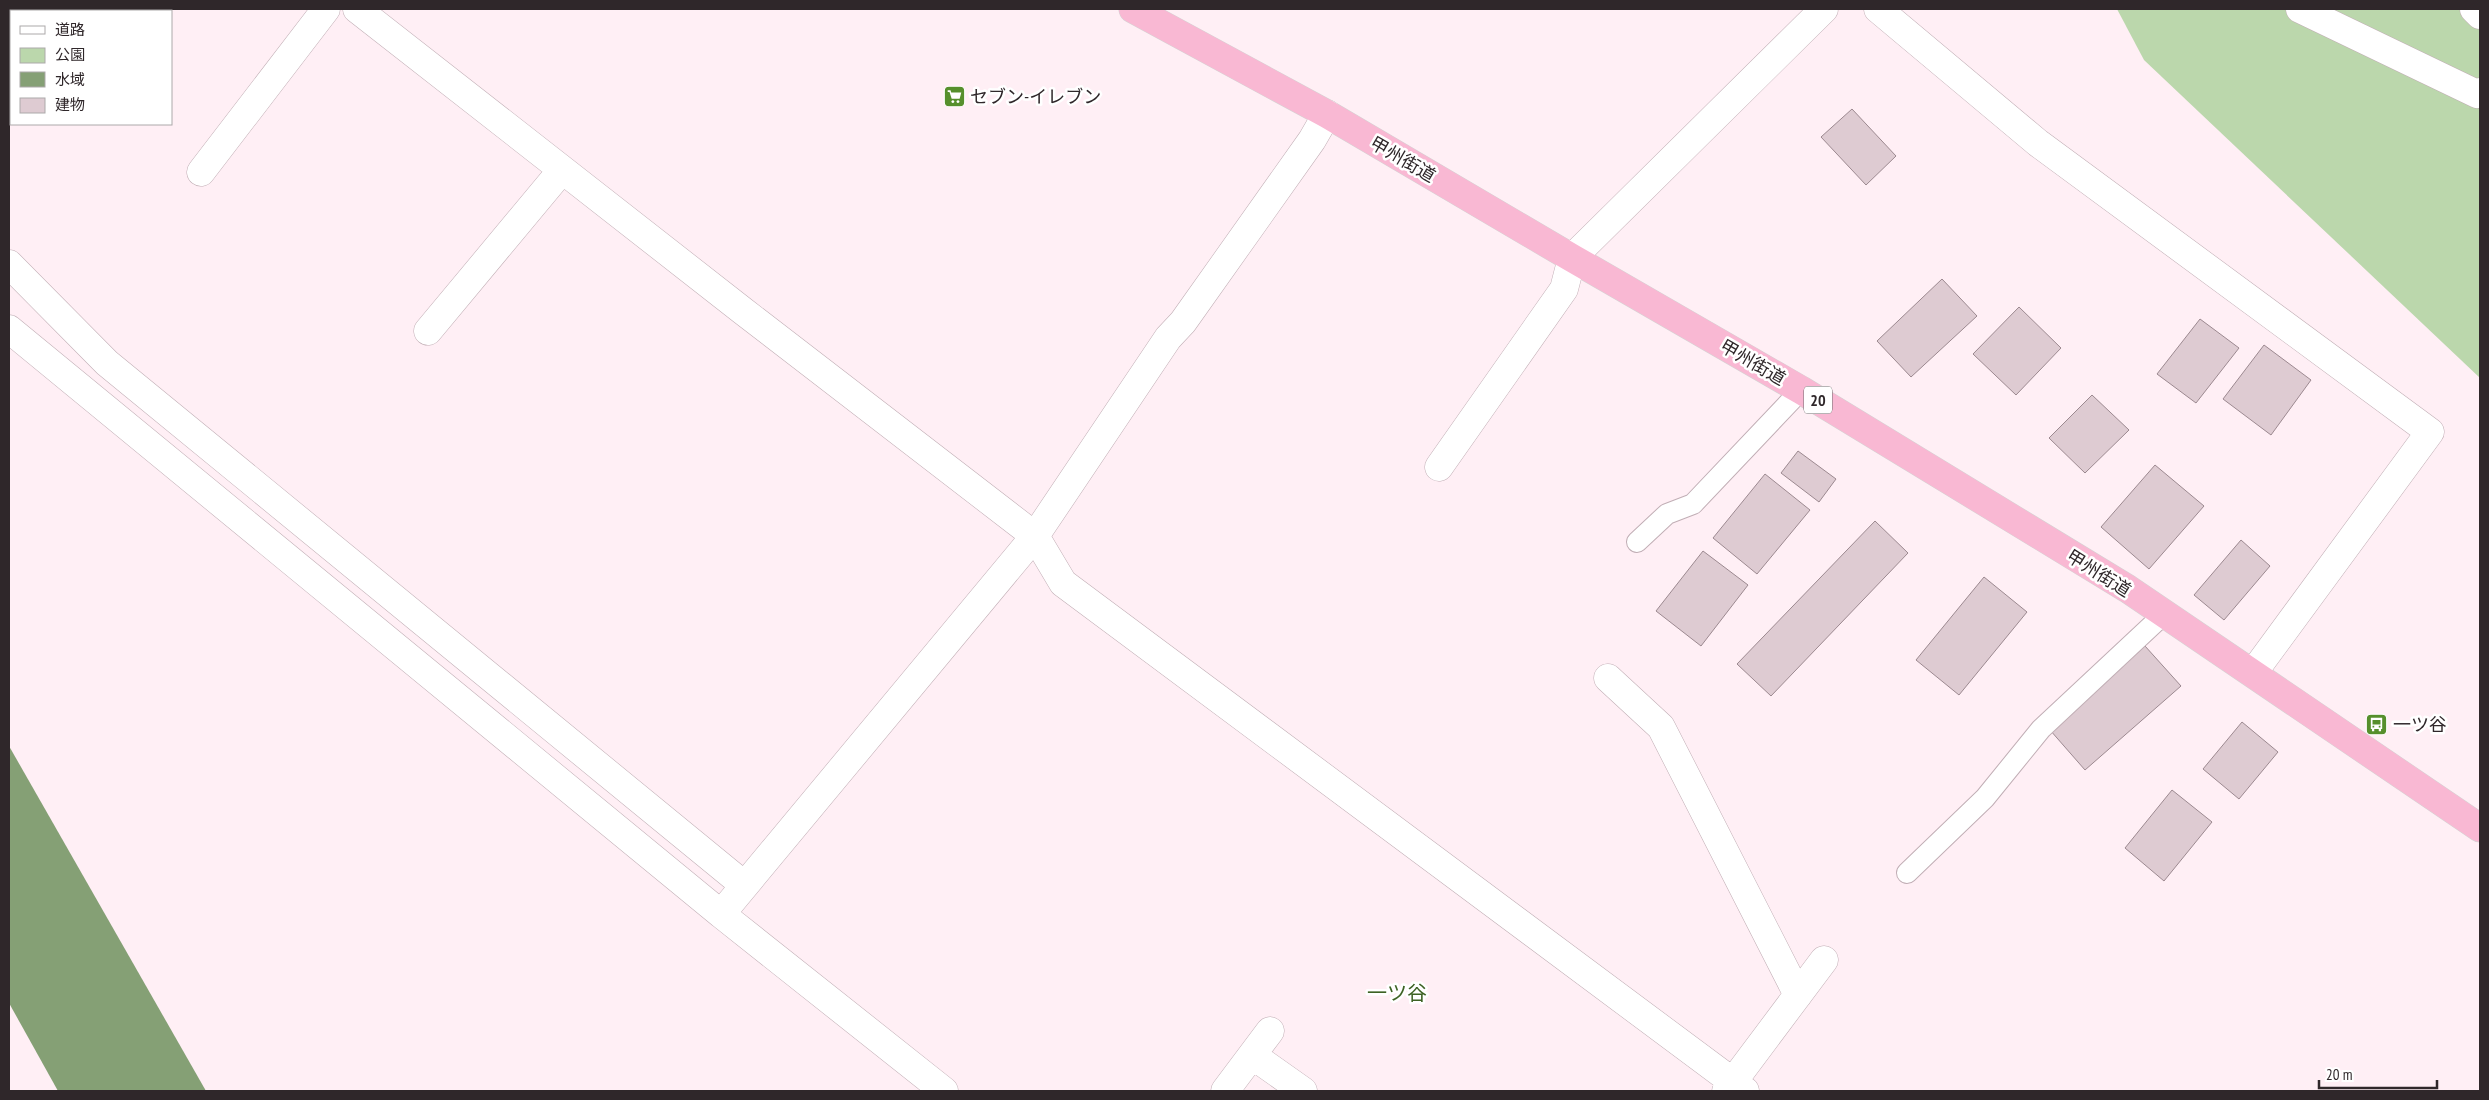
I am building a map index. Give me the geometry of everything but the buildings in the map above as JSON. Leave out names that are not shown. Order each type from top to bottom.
[{"type":"highway","name":"甲州街道","points":[[1133,9],[1326,114],[1802,390],[2128,590],[2480,828]]},
{"type":"street","points":[[201,172],[326,9]]},
{"type":"street","points":[[357,9],[1035,536],[1063,583],[1735,1088],[1824,960]]},
{"type":"street","points":[[1439,467],[1564,289],[1572,258],[1824,9]]},
{"type":"street","points":[[1878,9],[2038,143],[2430,432],[2253,673]]},
{"type":"street","points":[[2300,9],[2476,94],[2480,92]]},
{"type":"street","points":[[2474,9],[2480,15]]},
{"type":"street","points":[[721,914],[1035,536],[1168,338],[1183,322],[1312,140],[1326,114]]},
{"type":"street","points":[[428,331],[562,170]]},
{"type":"street","points":[[9,264],[106,363],[744,885]]},
{"type":"street","points":[[9,329],[721,914],[944,1091]]},
{"type":"street","points":[[1608,678],[1661,727],[1798,995]]},
{"type":"street","points":[[1225,1091],[1270,1031]]},
{"type":"street","points":[[1252,1055],[1303,1091]]},
{"type":"lane","points":[[1637,542],[1667,514],[1693,504],[1802,390]]},
{"type":"lane","points":[[1907,873],[1985,798],[2041,729],[2163,615]]},
{"type":"green space","points":[[2117,9],[2480,9],[2480,378],[2144,60]]},
{"type":"water","points":[[9,746],[206,1091],[58,1091],[9,1003]]},
{"type":"place","name":"セブン-イレブン","points":[[954,96]]},
{"type":"place","name":"一ツ谷","points":[[2377,724]]},
{"type":"district","name":"一ツ谷","points":[[1397,993]]}]
